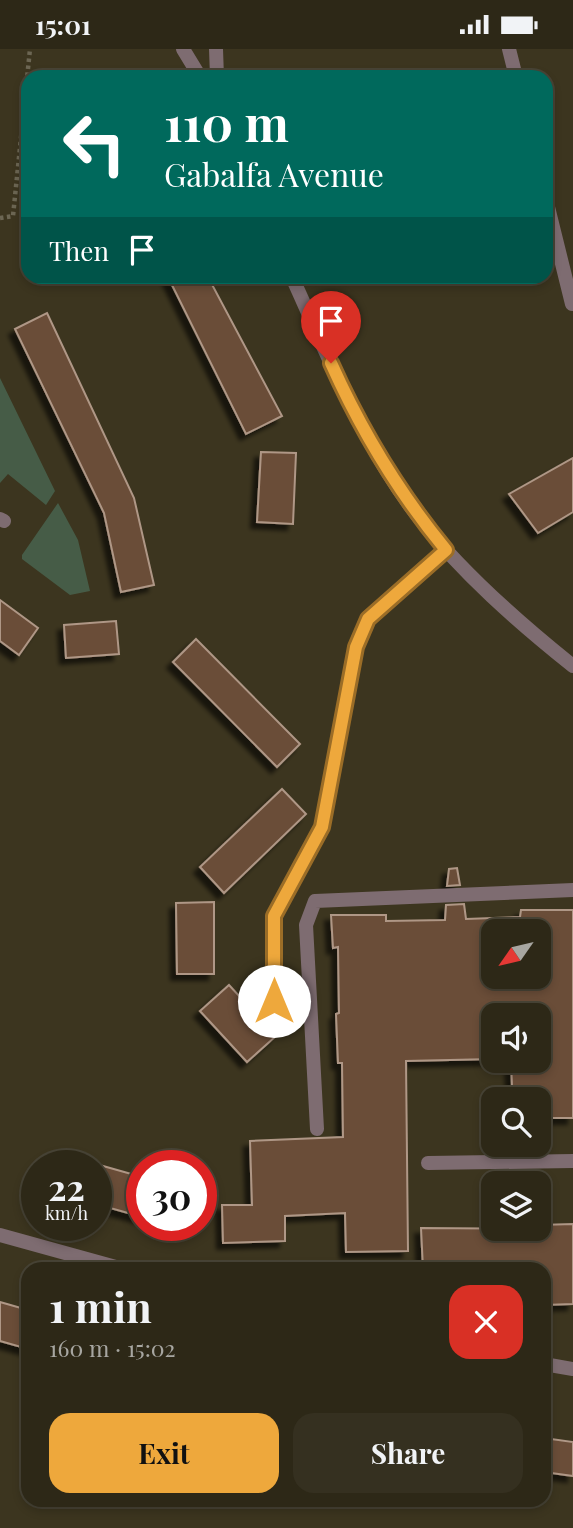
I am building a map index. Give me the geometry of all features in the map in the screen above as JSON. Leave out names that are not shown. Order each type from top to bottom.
[{"type":"street","points":[[183,49],[196,70]]},
{"type":"street","points":[[216,49],[217,70]]},
{"type":"street","points":[[509,49],[514,70]]},
{"type":"street","points":[[553,227],[572,304]]},
{"type":"street","points":[[295,284],[341,384],[380,459],[417,515],[446,550],[573,666]]},
{"type":"street","points":[[274,1001],[274,916],[322,827],[356,647],[368,619],[446,550]]},
{"type":"street","points":[[317,1129],[306,925],[315,901],[573,890]]},
{"type":"street","points":[[428,1163],[573,1161]]},
{"type":"street","points":[[0,1235],[98,1262]]},
{"type":"street","points":[[551,1365],[573,1369]]},
{"type":"path","points":[[28,70],[30,49]]},
{"type":"path","points":[[0,218],[13,216],[21,137]]},
{"type":"green space","points":[[0,378],[55,491],[46,505],[8,474],[0,483]]},
{"type":"green space","points":[[58,503],[78,540],[90,591],[70,595],[22,559],[22,555]]},
{"type":"building","points":[[171,284],[212,284],[282,416],[246,434]]},
{"type":"building","points":[[47,313],[134,498],[154,585],[121,592],[104,513],[15,329]]},
{"type":"building","points":[[261,452],[296,453],[293,524],[257,522]]},
{"type":"building","points":[[573,458],[573,512],[538,533],[509,494]]},
{"type":"building","points":[[0,600],[38,628],[19,655],[0,641]]},
{"type":"building","points":[[116,621],[119,654],[66,658],[64,625]]},
{"type":"building","points":[[196,639],[300,744],[277,767],[173,662]]},
{"type":"building","points":[[282,789],[306,814],[224,893],[200,867]]},
{"type":"building","points":[[457,868],[460,885],[447,886],[449,869]]},
{"type":"building","points":[[214,902],[214,974],[177,974],[176,903]]},
{"type":"building","points":[[464,904],[466,919],[520,917],[521,910],[573,910],[573,1118],[551,1118],[551,1087],[512,1087],[511,1073],[551,1073],[551,1003],[481,1003],[481,1059],[406,1061],[408,1251],[346,1252],[345,1213],[285,1216],[285,1241],[223,1243],[222,1205],[252,1205],[250,1141],[343,1137],[342,1063],[338,1063],[336,1014],[339,1013],[338,947],[333,948],[331,915],[386,915],[386,921],[445,920],[446,905]]},
{"type":"building","points":[[229,985],[276,1036],[247,1062],[200,1011]]},
{"type":"building","points":[[112,1169],[126,1172],[126,1212],[112,1209]]},
{"type":"building","points":[[573,1224],[573,1304],[551,1305],[551,1262],[423,1262],[421,1228],[481,1229],[481,1241],[551,1241],[551,1225]]},
{"type":"building","points":[[0,1302],[21,1308],[21,1347],[0,1341]]},
{"type":"building","points":[[551,1439],[573,1442],[573,1476],[551,1473]]},
{"type":"route","points":[[274,1001],[274,916],[322,827],[356,647],[368,619],[446,550],[417,515],[380,459],[331,363]]}]
